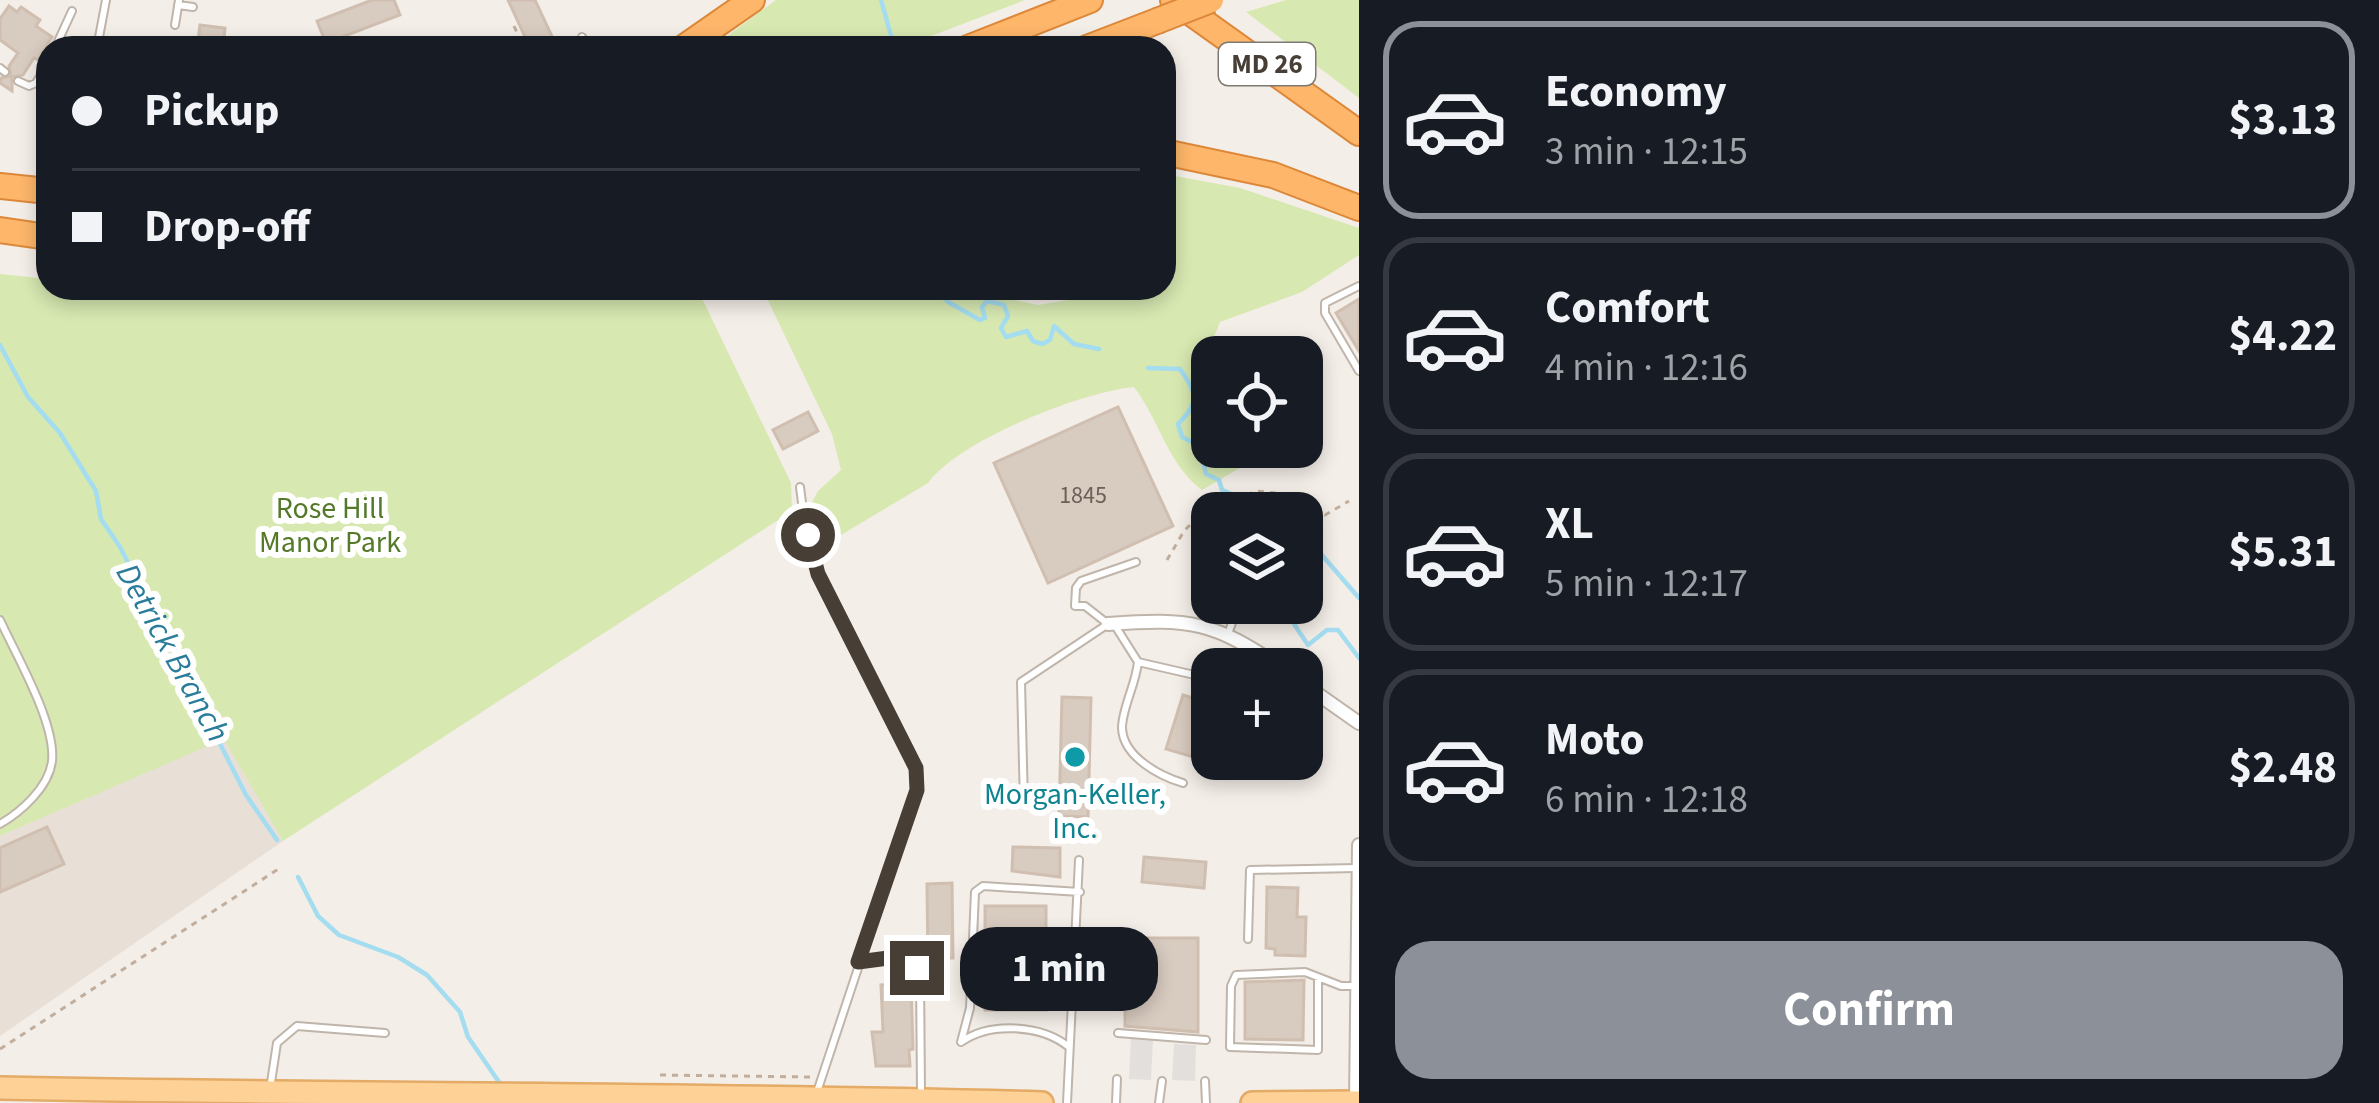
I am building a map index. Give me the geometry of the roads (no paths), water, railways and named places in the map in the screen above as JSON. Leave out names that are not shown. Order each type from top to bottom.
[{"type":"highway","points":[[700,36],[752,0]]},
{"type":"highway","name":"MD 26","points":[[1173,0],[1359,133]]},
{"type":"highway","points":[[1119,36],[1211,0]]},
{"type":"highway","points":[[999,36],[1086,2]]},
{"type":"highway","points":[[1176,155],[1273,175],[1359,208]]},
{"type":"highway","points":[[0,186],[36,190]]},
{"type":"highway","points":[[0,230],[36,235]]},
{"type":"main road","points":[[0,1088],[247,1098],[270,1093],[813,1086],[946,1102],[1042,1103]]},
{"type":"main road","points":[[1252,1103],[1357,1102]]},
{"type":"street","points":[[1111,624],[1162,620],[1214,627],[1250,648]]},
{"type":"street","points":[[1323,698],[1359,723]]},
{"type":"street","points":[[1357,1102],[1359,845]]},
{"type":"lane","points":[[99,36],[106,0]]},
{"type":"lane","points":[[175,25],[178,3],[194,7]]},
{"type":"lane","points":[[61,36],[72,11]]},
{"type":"lane","points":[[18,81],[29,86],[36,83]]},
{"type":"lane","points":[[1359,286],[1325,303],[1325,313],[1359,371]]},
{"type":"lane","points":[[800,487],[804,518]]},
{"type":"lane","points":[[808,535],[818,574],[916,768],[917,790],[813,1086]]},
{"type":"lane","points":[[1136,562],[1096,574],[1076,588],[1075,606],[1085,605],[1111,624],[1138,662],[1191,674]]},
{"type":"lane","points":[[0,620],[48,730],[52,762],[43,784],[26,805],[0,824]]},
{"type":"lane","points":[[1024,805],[1021,682],[1111,624]]},
{"type":"lane","points":[[1228,634],[1232,624]]},
{"type":"lane","points":[[1138,662],[1122,729],[1132,753],[1162,776],[1184,783]]},
{"type":"lane","points":[[1067,1103],[1079,860]]},
{"type":"lane","points":[[1248,940],[1250,870],[1357,868]]},
{"type":"lane","points":[[1069,1047],[1045,1030],[984,1030],[961,1042],[970,1008],[975,892],[983,886],[1080,892]]},
{"type":"lane","points":[[858,962],[906,959],[920,973],[920,1100]]},
{"type":"lane","points":[[1318,978],[1318,1050],[1230,1047],[1231,986],[1236,975],[1305,972],[1341,986],[1358,986]]},
{"type":"lane","points":[[270,1093],[278,1043],[298,1026],[385,1033]]},
{"type":"lane","points":[[1118,1033],[1206,1040]]},
{"type":"lane","points":[[1116,1103],[1117,1079]]},
{"type":"lane","points":[[1205,1081],[1206,1103]]},
{"type":"lane","points":[[1159,1103],[1162,1082]]},
{"type":"waterway","points":[[881,0],[891,36]]},
{"type":"waterway","points":[[946,300],[980,320],[985,318],[982,307],[987,301],[1004,305],[1008,316],[1001,328],[1006,337],[1027,331],[1033,341],[1042,344],[1050,340],[1054,326],[1074,344],[1099,349]]},
{"type":"waterway","name":"Detrick Branch","points":[[0,345],[28,397],[60,433],[96,491],[101,519],[120,547],[246,795],[277,840]]},
{"type":"waterway","points":[[1148,368],[1180,369],[1186,378],[1194,398],[1178,424],[1182,437],[1200,446],[1206,474],[1219,480],[1227,492]]},
{"type":"waterway","points":[[1323,556],[1359,598]]},
{"type":"waterway","points":[[1294,624],[1308,645],[1327,630],[1338,630],[1359,658]]},
{"type":"waterway","points":[[298,877],[318,916],[339,935],[398,957],[427,975],[460,1012],[468,1037],[499,1082]]},
{"type":"place","name":"Morgan-Keller, Inc.","points":[[1075,757]]},
{"type":"park label","name":"Rose Hill Manor Park","points":[[330,525]]}]
